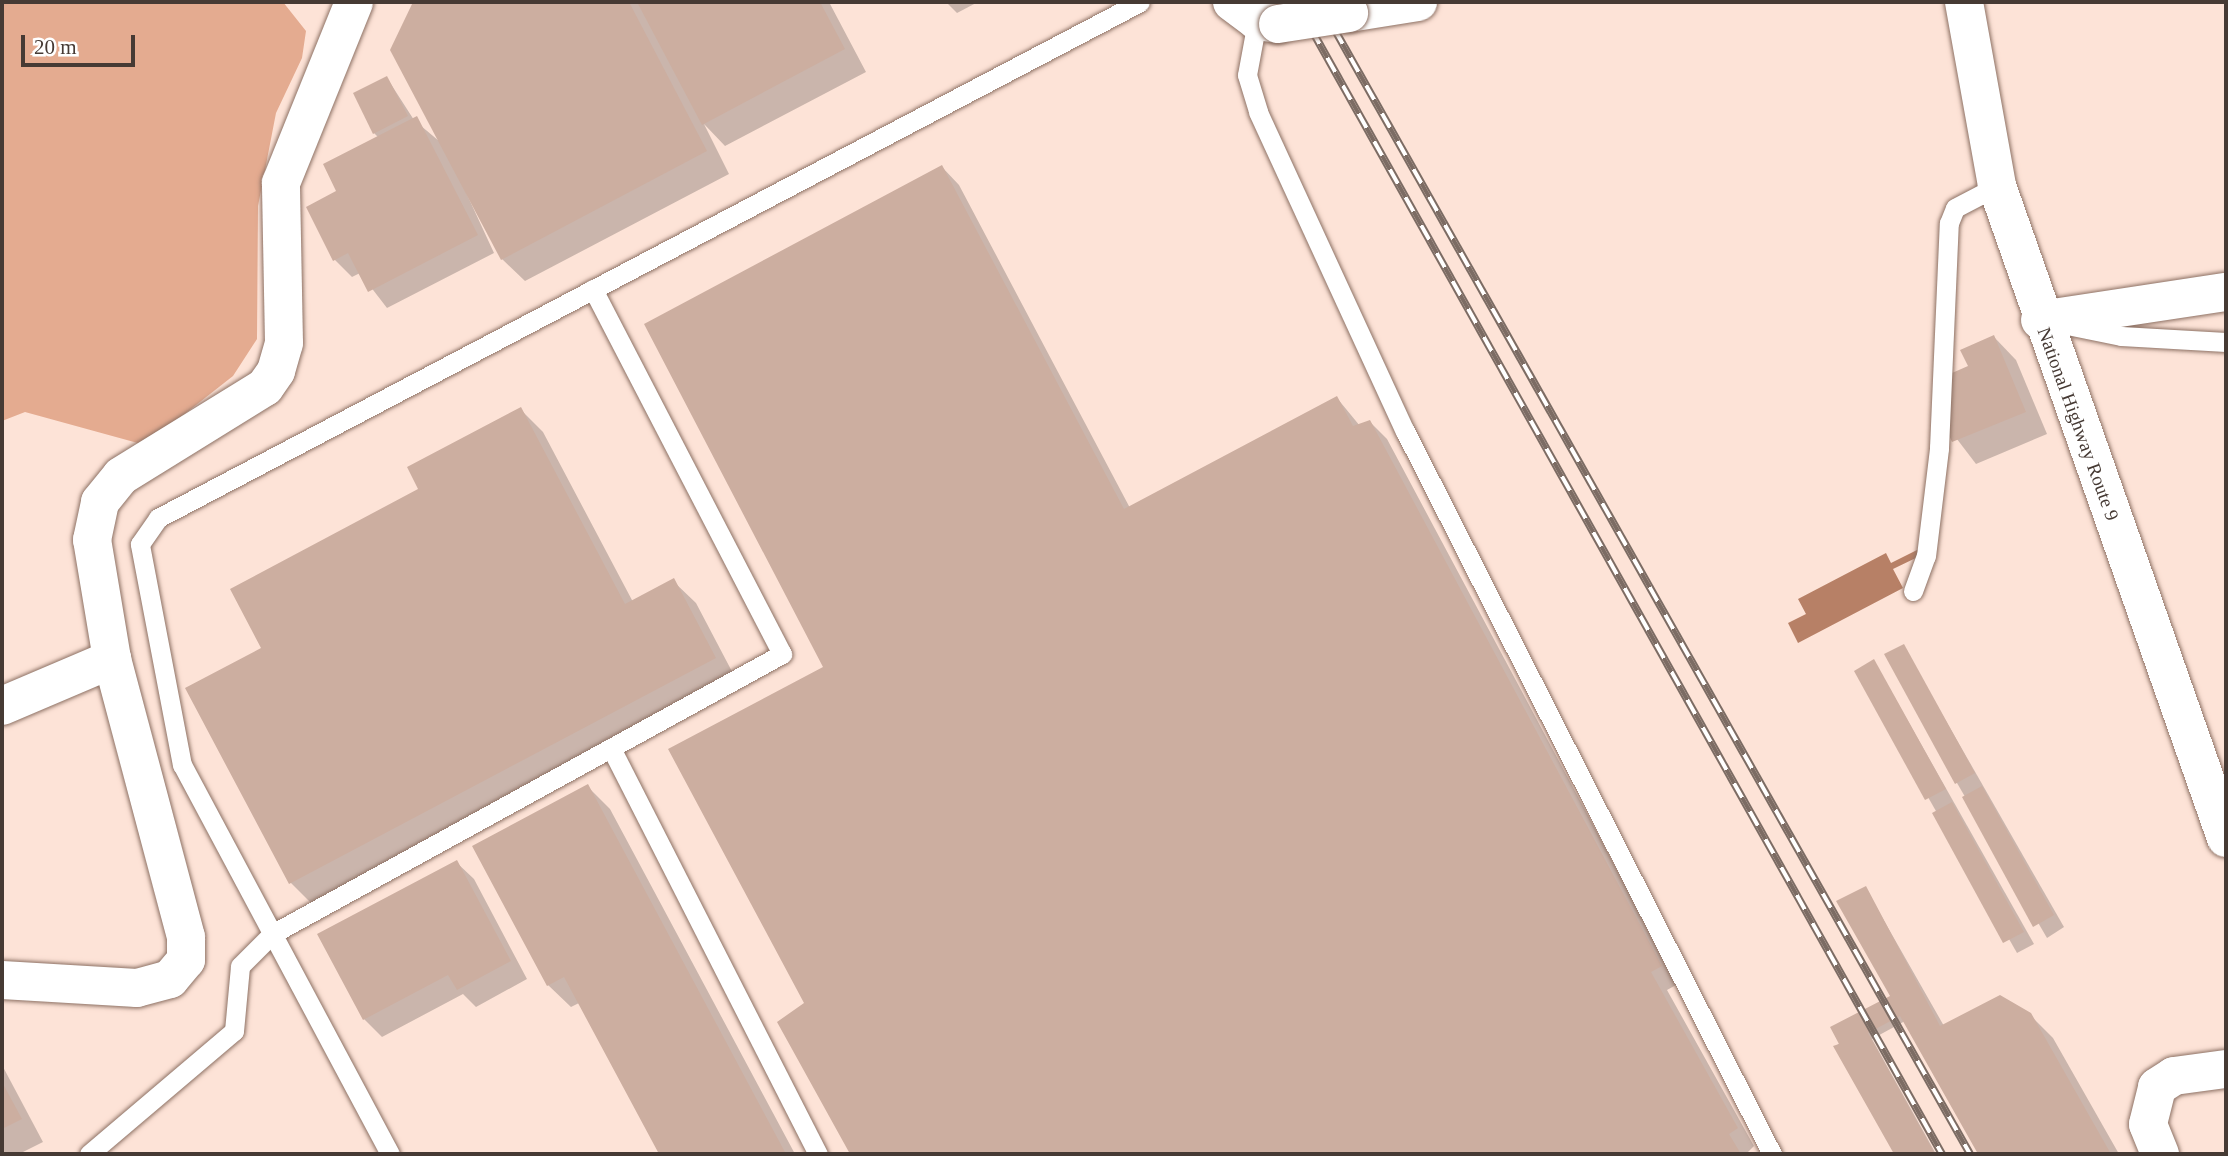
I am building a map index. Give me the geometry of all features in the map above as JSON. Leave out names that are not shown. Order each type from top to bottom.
[{"type":"main road","points":[[2,980],[137,988],[170,979],[186,960],[186,937],[112,659],[94,519],[121,476],[265,387],[276,371],[284,343],[281,183],[354,2]]},
{"type":"main road","points":[[1255,16],[1349,13],[1418,2]]},
{"type":"main road","name":"National Highway Route 9","points":[[1964,2],[1997,186],[2040,320],[2226,838]]},
{"type":"main road","points":[[2040,320],[2226,292]]},
{"type":"main road","points":[[2,706],[112,659]]},
{"type":"main road","points":[[2160,1154],[2148,1124],[2157,1087],[2174,1076],[2226,1069]]},
{"type":"lane","points":[[390,1154],[182,765],[140,544],[158,518],[1140,2]]},
{"type":"lane","points":[[1255,16],[1247,75],[1258,112],[1405,432],[1772,1154]]},
{"type":"lane","points":[[1913,591],[1926,556],[1939,448],[1949,223],[1955,208],[1997,186]]},
{"type":"lane","points":[[89,1154],[234,1031],[240,966],[272,934],[782,654],[593,289]]},
{"type":"lane","points":[[2040,320],[2121,336],[2226,342]]},
{"type":"lane","points":[[611,748],[818,1154]]},
{"type":"shaded area","points":[[2,2],[283,2],[306,31],[302,58],[276,113],[258,206],[257,339],[233,376],[145,445],[25,412],[2,421]]},
{"type":"shaded area","points":[[1919,549],[1922,555],[1893,569],[1903,588],[1798,643],[1788,623],[1806,614],[1798,599],[1886,553],[1891,563]]},
{"type":"building","points":[[413,2],[629,2],[707,151],[501,260],[390,50]]},
{"type":"building","points":[[637,2],[820,2],[845,49],[702,125]]},
{"type":"building","points":[[387,76],[408,116],[373,134],[353,93]]},
{"type":"building","points":[[417,116],[478,235],[368,292],[348,253],[333,261],[306,207],[336,191],[323,164]]},
{"type":"building","points":[[942,165],[1124,509],[1337,396],[1353,426],[1370,420],[1662,966],[1651,972],[1738,1128],[1729,1134],[1741,1154],[850,1154],[777,1022],[804,1003],[668,749],[823,667],[644,324]]},
{"type":"building","points":[[1994,335],[2026,412],[1952,442],[1945,426],[1952,373],[1968,366],[1960,350]]},
{"type":"building","points":[[521,407],[625,604],[674,578],[716,658],[289,884],[185,688],[261,648],[230,589],[418,489],[407,467]]},
{"type":"building","points":[[1904,644],[1975,773],[1955,784],[1884,654]]},
{"type":"building","points":[[1874,659],[1946,789],[1925,800],[1854,671]]},
{"type":"building","points":[[588,784],[786,1154],[659,1154],[564,977],[547,986],[472,846]]},
{"type":"building","points":[[1982,786],[2054,915],[2033,927],[1962,797]]},
{"type":"building","points":[[1952,802],[2024,932],[2003,943],[1932,813]]},
{"type":"building","points":[[457,860],[511,961],[457,990],[448,975],[363,1020],[317,934]]},
{"type":"building","points":[[1866,886],[1940,1026],[2000,995],[2031,1013],[2111,1154],[1978,1154],[1900,1016],[1868,1033],[1935,1154],[1894,1154],[1833,1046],[1839,1044],[1830,1027],[1890,996],[1836,901]]},
{"type":"building","points":[[2,1082],[22,1119],[2,1129]]},
{"type":"railway","points":[[1296,2],[1942,1154]]},
{"type":"railway","points":[[1319,2],[1970,1154]]}]
